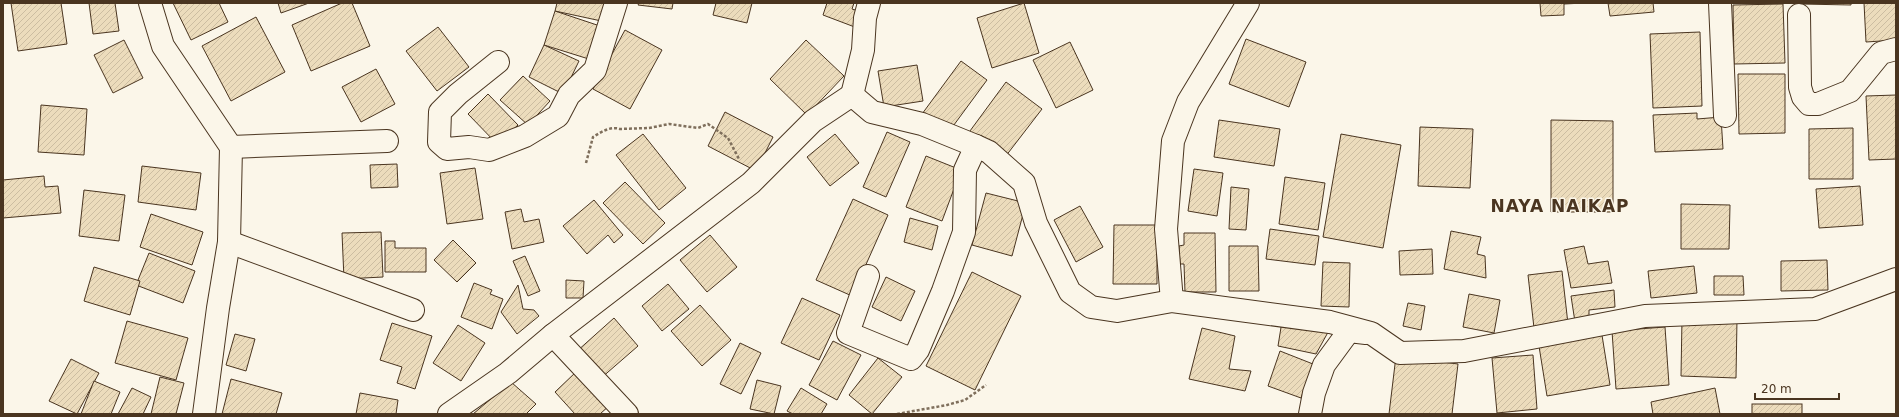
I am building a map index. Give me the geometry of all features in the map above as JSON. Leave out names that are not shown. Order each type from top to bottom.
[{"type":"street","points":[[150,3],[163,46],[231,147],[229,242],[218,308],[204,414]]},
{"type":"street","points":[[498,62],[458,94],[440,112],[439,142],[447,149],[469,147],[488,150],[525,136],[558,116],[569,95],[595,70],[616,3]]},
{"type":"street","points":[[449,414],[508,373],[553,335],[751,183],[813,121],[852,95],[863,50],[865,18],[869,3]]},
{"type":"street","points":[[1172,301],[1166,229],[1173,142],[1188,102],[1248,3]]},
{"type":"street","points":[[1720,3],[1725,116]]},
{"type":"street","points":[[1799,15],[1800,87],[1803,97],[1808,104],[1818,104],[1850,91],[1881,52],[1896,49]]},
{"type":"street","points":[[852,95],[872,112],[922,124],[989,152],[1024,183],[1036,223],[1070,292],[1091,307],[1117,311],[1172,301],[1330,322],[1371,333],[1400,353],[1464,351],[1645,316],[1815,309],[1896,278]]},
{"type":"street","points":[[231,147],[387,141]]},
{"type":"street","points":[[868,276],[848,333],[911,359],[918,350],[943,291],[964,232],[965,170],[976,146]]},
{"type":"street","points":[[229,242],[413,310]]},
{"type":"street","points":[[1310,414],[1314,393],[1324,365],[1349,331],[1371,333]]},
{"type":"street","points":[[553,335],[627,414]]},
{"type":"path","points":[[586,163],[593,137],[605,130],[616,128],[649,128],[670,124],[698,128],[708,124],[728,138],[751,183]]},
{"type":"path","points":[[897,414],[965,400],[986,385]]},
{"type":"building","points":[[11,3],[61,3],[67,44],[18,51]]},
{"type":"building","points":[[89,3],[115,3],[119,31],[93,34]]},
{"type":"building","points":[[173,3],[219,3],[228,22],[191,40]]},
{"type":"building","points":[[278,3],[309,3],[281,13]]},
{"type":"building","points":[[342,3],[352,3],[370,46],[311,71],[292,25]]},
{"type":"building","points":[[557,3],[610,3],[606,22],[555,11]]},
{"type":"building","points":[[639,3],[673,3],[672,9],[638,5]]},
{"type":"building","points":[[716,3],[752,3],[747,23],[713,15]]},
{"type":"building","points":[[827,3],[854,3],[852,9],[865,13],[860,29],[823,15]]},
{"type":"building","points":[[1024,3],[1039,53],[992,68],[977,18]]},
{"type":"building","points":[[1540,3],[1584,3],[1564,4],[1564,15],[1541,16]]},
{"type":"building","points":[[1608,3],[1653,3],[1654,12],[1610,16]]},
{"type":"building","points":[[1851,3],[1851,5],[1801,4]]},
{"type":"building","points":[[1864,3],[1896,3],[1896,40],[1866,42]]},
{"type":"building","points":[[1783,4],[1785,63],[1734,64],[1733,5]]},
{"type":"building","points":[[555,11],[603,27],[592,60],[544,45]]},
{"type":"building","points":[[256,17],[285,72],[231,101],[202,46]]},
{"type":"building","points":[[438,27],[469,67],[437,91],[406,51]]},
{"type":"building","points":[[625,30],[662,50],[630,109],[593,89]]},
{"type":"building","points":[[1700,32],[1702,106],[1653,108],[1650,34]]},
{"type":"building","points":[[1246,39],[1306,62],[1289,107],[1229,84]]},
{"type":"building","points":[[124,40],[143,78],[113,93],[94,55]]},
{"type":"building","points":[[806,40],[844,76],[807,115],[770,79]]},
{"type":"building","points":[[1070,42],[1093,90],[1056,108],[1033,60]]},
{"type":"building","points":[[544,45],[579,61],[563,94],[529,77]]},
{"type":"building","points":[[961,61],[987,80],[948,133],[922,114]]},
{"type":"building","points":[[917,65],[923,101],[884,107],[878,71]]},
{"type":"building","points":[[376,69],[395,104],[361,122],[342,87]]},
{"type":"building","points":[[1738,74],[1785,74],[1785,133],[1739,134]]},
{"type":"building","points":[[523,76],[550,101],[528,125],[500,100]]},
{"type":"building","points":[[1006,82],[1042,109],[1002,161],[967,135]]},
{"type":"building","points":[[488,94],[518,125],[498,145],[468,114]]},
{"type":"building","points":[[1896,95],[1896,159],[1869,160],[1866,96]]},
{"type":"building","points":[[41,105],[87,109],[84,155],[38,152]]},
{"type":"building","points":[[725,112],[773,137],[756,171],[708,146]]},
{"type":"building","points":[[1697,113],[1697,119],[1721,117],[1723,149],[1655,152],[1653,115]]},
{"type":"building","points":[[1219,120],[1280,129],[1274,166],[1214,157]]},
{"type":"building","points":[[1551,120],[1613,121],[1613,212],[1551,212]]},
{"type":"building","points":[[1420,127],[1473,129],[1470,188],[1418,186]]},
{"type":"building","points":[[1853,128],[1853,179],[1809,179],[1809,129]]},
{"type":"building","points":[[887,132],[910,142],[886,197],[863,187]]},
{"type":"building","points":[[643,134],[686,188],[659,210],[616,155]]},
{"type":"building","points":[[835,134],[859,163],[830,186],[807,157]]},
{"type":"building","points":[[1341,134],[1401,145],[1383,248],[1323,237]]},
{"type":"building","points":[[926,156],[961,170],[942,221],[906,207]]},
{"type":"building","points":[[397,164],[398,187],[371,188],[370,165]]},
{"type":"building","points":[[142,166],[201,173],[196,210],[138,202]]},
{"type":"building","points":[[475,168],[483,219],[447,224],[440,173]]},
{"type":"building","points":[[1194,169],[1223,173],[1217,216],[1188,211]]},
{"type":"building","points":[[44,176],[45,187],[58,186],[61,213],[3,218],[3,180]]},
{"type":"building","points":[[1285,177],[1325,183],[1318,230],[1279,224]]},
{"type":"building","points":[[625,182],[665,223],[643,244],[603,203]]},
{"type":"building","points":[[1860,186],[1863,225],[1819,228],[1816,189]]},
{"type":"building","points":[[1231,187],[1249,189],[1246,230],[1229,229]]},
{"type":"building","points":[[84,190],[125,195],[119,241],[79,236]]},
{"type":"building","points":[[986,193],[1026,203],[1012,256],[972,245]]},
{"type":"building","points":[[853,199],[888,215],[852,296],[816,280]]},
{"type":"building","points":[[594,200],[623,235],[614,243],[608,235],[587,254],[563,226]]},
{"type":"building","points":[[1681,204],[1730,205],[1729,249],[1681,249]]},
{"type":"building","points":[[1080,206],[1103,247],[1076,262],[1054,220]]},
{"type":"building","points":[[521,209],[524,222],[539,219],[544,242],[512,249],[505,212]]},
{"type":"building","points":[[151,214],[203,232],[192,265],[140,247]]},
{"type":"building","points":[[910,218],[938,226],[932,250],[904,242]]},
{"type":"building","points":[[1114,225],[1157,225],[1157,284],[1113,284]]},
{"type":"building","points":[[1270,229],[1319,236],[1315,265],[1266,259]]},
{"type":"building","points":[[1451,231],[1481,237],[1477,254],[1485,256],[1486,278],[1444,269]]},
{"type":"building","points":[[381,232],[383,277],[344,279],[342,233]]},
{"type":"building","points":[[1184,233],[1215,233],[1216,292],[1185,292],[1184,264],[1180,264],[1179,246],[1184,245]]},
{"type":"building","points":[[710,235],[737,267],[707,292],[680,260]]},
{"type":"building","points":[[453,240],[476,263],[457,282],[434,260]]},
{"type":"building","points":[[385,241],[395,241],[395,248],[426,248],[426,272],[385,272]]},
{"type":"building","points":[[1229,246],[1258,246],[1259,291],[1229,291]]},
{"type":"building","points":[[1584,246],[1588,264],[1608,261],[1612,283],[1571,288],[1564,250]]},
{"type":"building","points":[[1432,249],[1433,274],[1400,275],[1399,251]]},
{"type":"building","points":[[149,253],[195,271],[183,303],[136,285]]},
{"type":"building","points":[[525,256],[540,291],[528,296],[513,261]]},
{"type":"building","points":[[1827,260],[1828,290],[1781,291],[1781,261]]},
{"type":"building","points":[[1323,262],[1350,263],[1349,307],[1321,306]]},
{"type":"building","points":[[1694,266],[1697,293],[1651,298],[1648,271]]},
{"type":"building","points":[[94,267],[140,281],[130,315],[84,301]]},
{"type":"building","points":[[1562,271],[1568,324],[1534,328],[1528,275]]},
{"type":"building","points":[[972,272],[1021,296],[975,390],[926,366]]},
{"type":"building","points":[[1714,276],[1743,276],[1744,295],[1714,295]]},
{"type":"building","points":[[886,277],[915,291],[901,321],[872,307]]},
{"type":"building","points":[[566,280],[584,281],[583,298],[566,298]]},
{"type":"building","points":[[474,283],[492,290],[490,294],[503,299],[492,329],[461,317]]},
{"type":"building","points":[[668,284],[689,309],[662,331],[642,306]]},
{"type":"building","points":[[518,285],[523,309],[534,310],[539,316],[517,334],[501,312]]},
{"type":"building","points":[[1614,290],[1615,307],[1589,310],[1589,321],[1575,322],[1571,296]]},
{"type":"building","points":[[1469,294],[1500,300],[1494,333],[1463,327]]},
{"type":"building","points":[[802,298],[840,315],[819,360],[781,343]]},
{"type":"building","points":[[1408,303],[1425,306],[1421,330],[1403,326]]},
{"type":"building","points":[[700,305],[731,340],[702,366],[671,331]]},
{"type":"building","points":[[1283,315],[1332,325],[1316,354],[1278,346]]},
{"type":"building","points":[[614,318],[638,346],[600,379],[576,352]]},
{"type":"building","points":[[1682,318],[1737,319],[1736,378],[1681,376]]},
{"type":"building","points":[[127,321],[188,338],[176,380],[115,363]]},
{"type":"building","points":[[392,323],[432,336],[415,389],[397,383],[402,367],[380,360]]},
{"type":"building","points":[[458,325],[485,343],[461,381],[433,363]]},
{"type":"building","points":[[1665,327],[1669,385],[1616,389],[1612,331]]},
{"type":"building","points":[[1202,328],[1235,336],[1229,369],[1251,371],[1245,391],[1189,379]]},
{"type":"building","points":[[1601,329],[1610,385],[1547,396],[1538,340]]},
{"type":"building","points":[[235,334],[255,339],[246,371],[226,365]]},
{"type":"building","points":[[833,341],[861,355],[837,400],[809,385]]},
{"type":"building","points":[[740,343],[761,353],[741,394],[720,384]]},
{"type":"building","points":[[1280,351],[1313,364],[1301,398],[1268,386]]},
{"type":"building","points":[[1533,355],[1537,409],[1497,413],[1492,358]]},
{"type":"building","points":[[1396,356],[1458,364],[1452,414],[1389,414]]},
{"type":"building","points":[[878,358],[902,377],[872,414],[849,395]]},
{"type":"building","points":[[71,359],[99,373],[77,414],[49,401]]},
{"type":"building","points":[[577,371],[610,405],[600,414],[575,414],[555,392]]},
{"type":"building","points":[[160,377],[184,383],[176,414],[151,414]]},
{"type":"building","points":[[231,379],[282,393],[276,414],[222,414]]},
{"type":"building","points":[[757,380],[781,386],[774,414],[750,409]]},
{"type":"building","points":[[94,381],[120,392],[111,414],[81,414]]},
{"type":"building","points":[[511,382],[536,404],[526,414],[473,414]]},
{"type":"building","points":[[132,388],[151,397],[143,414],[118,414]]},
{"type":"building","points":[[801,388],[827,404],[821,414],[793,414],[787,411]]},
{"type":"building","points":[[1715,388],[1720,414],[1653,414],[1651,402]]},
{"type":"building","points":[[360,393],[398,400],[396,414],[356,414]]},
{"type":"building","points":[[1752,404],[1802,404],[1802,414],[1752,414]]},
{"type":"district","name":"NAYA NAIKAP","points":[[1560,206]]}]
